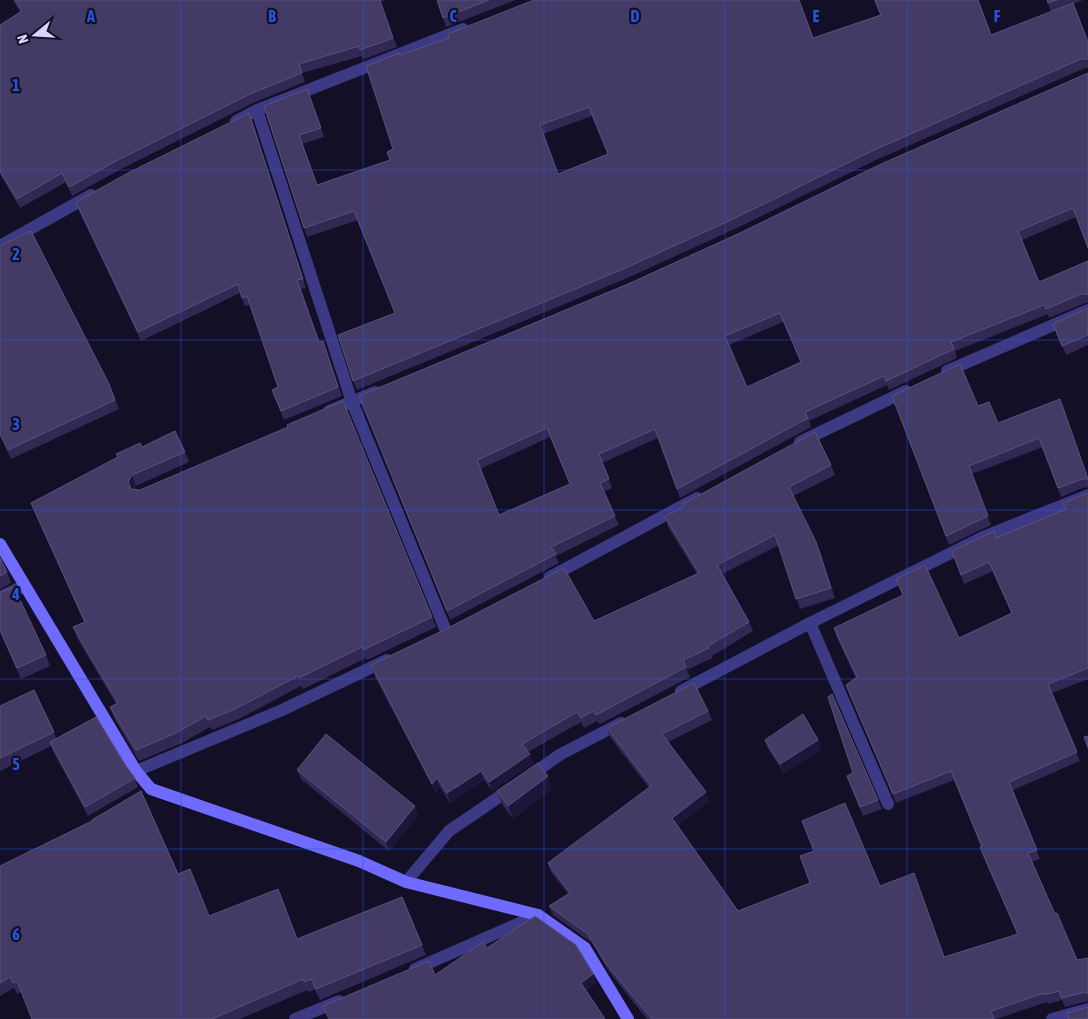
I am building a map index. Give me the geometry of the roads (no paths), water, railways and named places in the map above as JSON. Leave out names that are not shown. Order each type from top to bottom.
[{"type":"street","points":[[222,127],[257,110],[474,25]]},
{"type":"street","points":[[257,110],[352,402],[446,631]]},
{"type":"street","points":[[0,246],[102,189]]},
{"type":"street","points":[[932,378],[1088,310]]},
{"type":"street","points":[[316,416],[389,386]]},
{"type":"street","points":[[786,450],[914,387]]},
{"type":"street","points":[[542,581],[708,492]]},
{"type":"street","points":[[673,695],[810,623],[983,537],[1088,495]]},
{"type":"street","points":[[0,544],[147,792],[359,861],[406,882],[538,915],[585,948],[628,1019]]},
{"type":"street","points":[[0,597],[24,586]]},
{"type":"street","points":[[810,623],[888,804]]},
{"type":"street","points":[[136,772],[280,711],[402,652]]},
{"type":"street","points":[[406,882],[449,832],[561,754],[630,718]]},
{"type":"street","points":[[402,974],[538,915]]},
{"type":"street","points":[[295,1019],[348,997]]},
{"type":"street","points":[[1052,1019],[1088,1009]]}]
